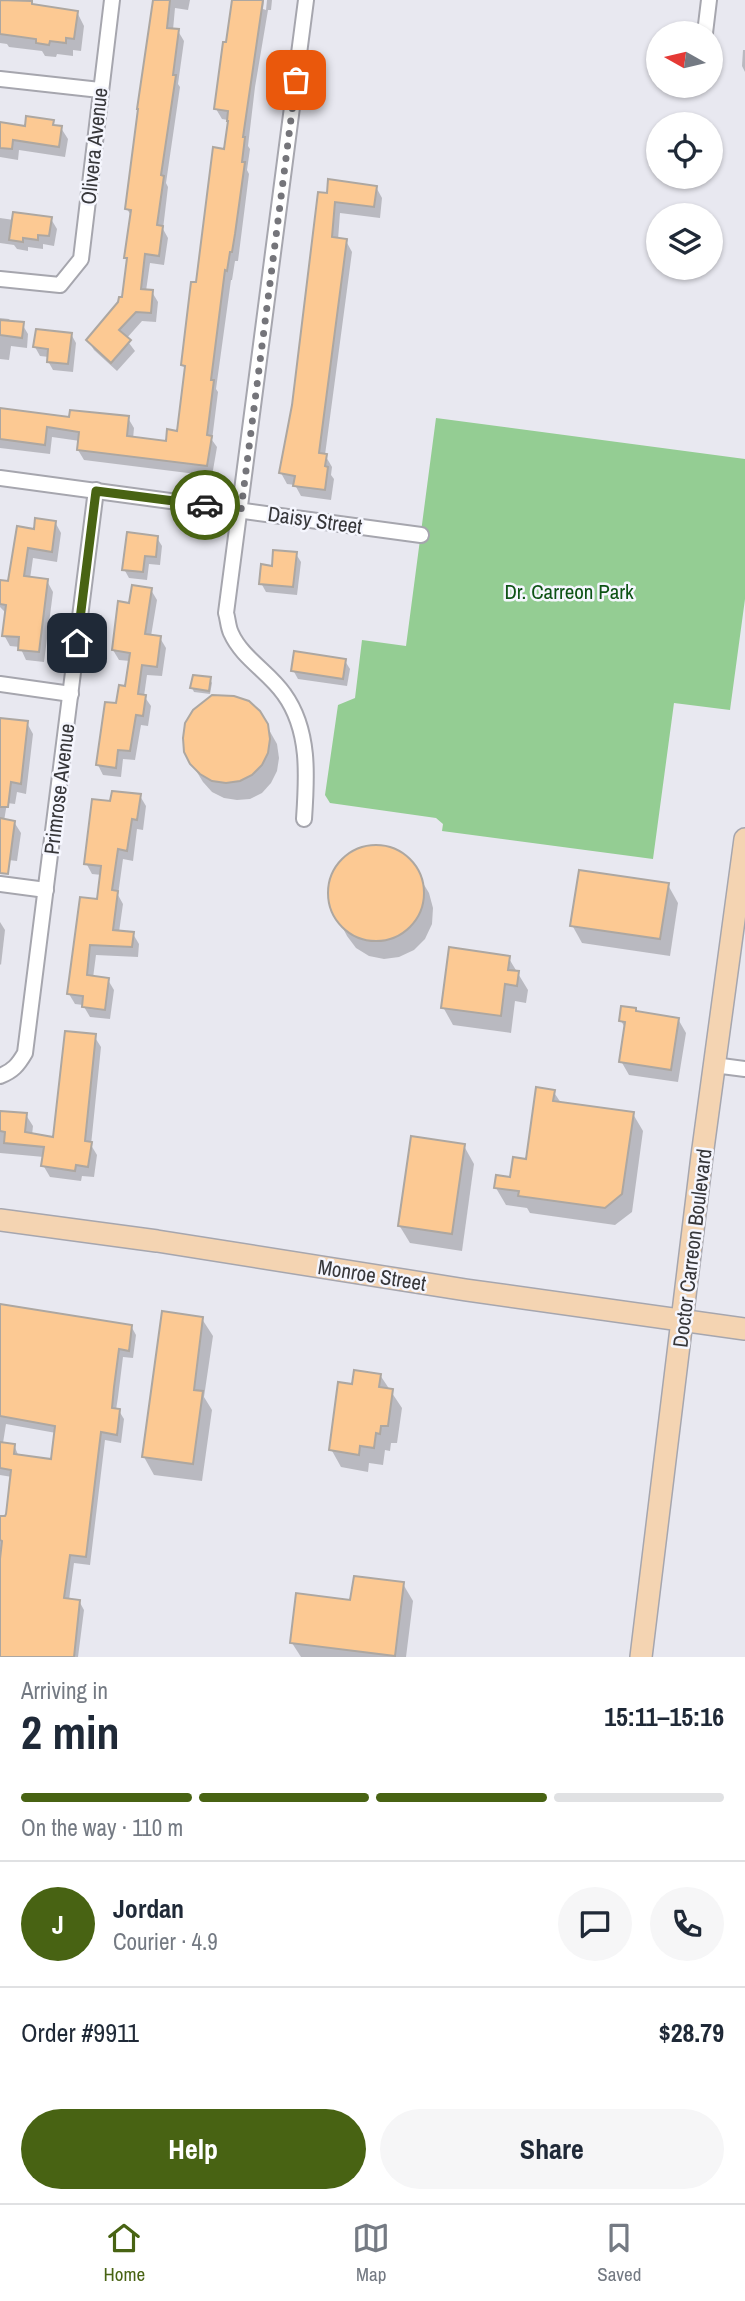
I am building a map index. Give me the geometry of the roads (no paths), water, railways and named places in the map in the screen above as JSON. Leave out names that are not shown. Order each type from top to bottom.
[{"type":"main road","name":"Doctor Carreon Boulevard","points":[[641,1657],[714,1065],[745,839]]},
{"type":"main road","name":"Monroe Street","points":[[0,1220],[745,1329]]},
{"type":"street","name":"Olivera Avenue","points":[[0,279],[60,285],[81,258],[111,0]]},
{"type":"street","points":[[304,818],[304,745],[298,717],[285,694],[266,672],[242,651],[230,632],[226,612],[306,0]]},
{"type":"street","points":[[706,21],[709,0]]},
{"type":"street","points":[[0,79],[100,90]]},
{"type":"street","name":"Daisy Street","points":[[0,478],[421,535]]},
{"type":"street","name":"Primrose Avenue","points":[[0,1076],[18,1065],[25,1053],[96,491]]},
{"type":"street","points":[[0,684],[71,694]]},
{"type":"street","points":[[0,884],[46,890]]},
{"type":"street","points":[[714,1065],[745,1069]]},
{"type":"park label","name":"Dr. Carreon Park","points":[[569,591]]}]
